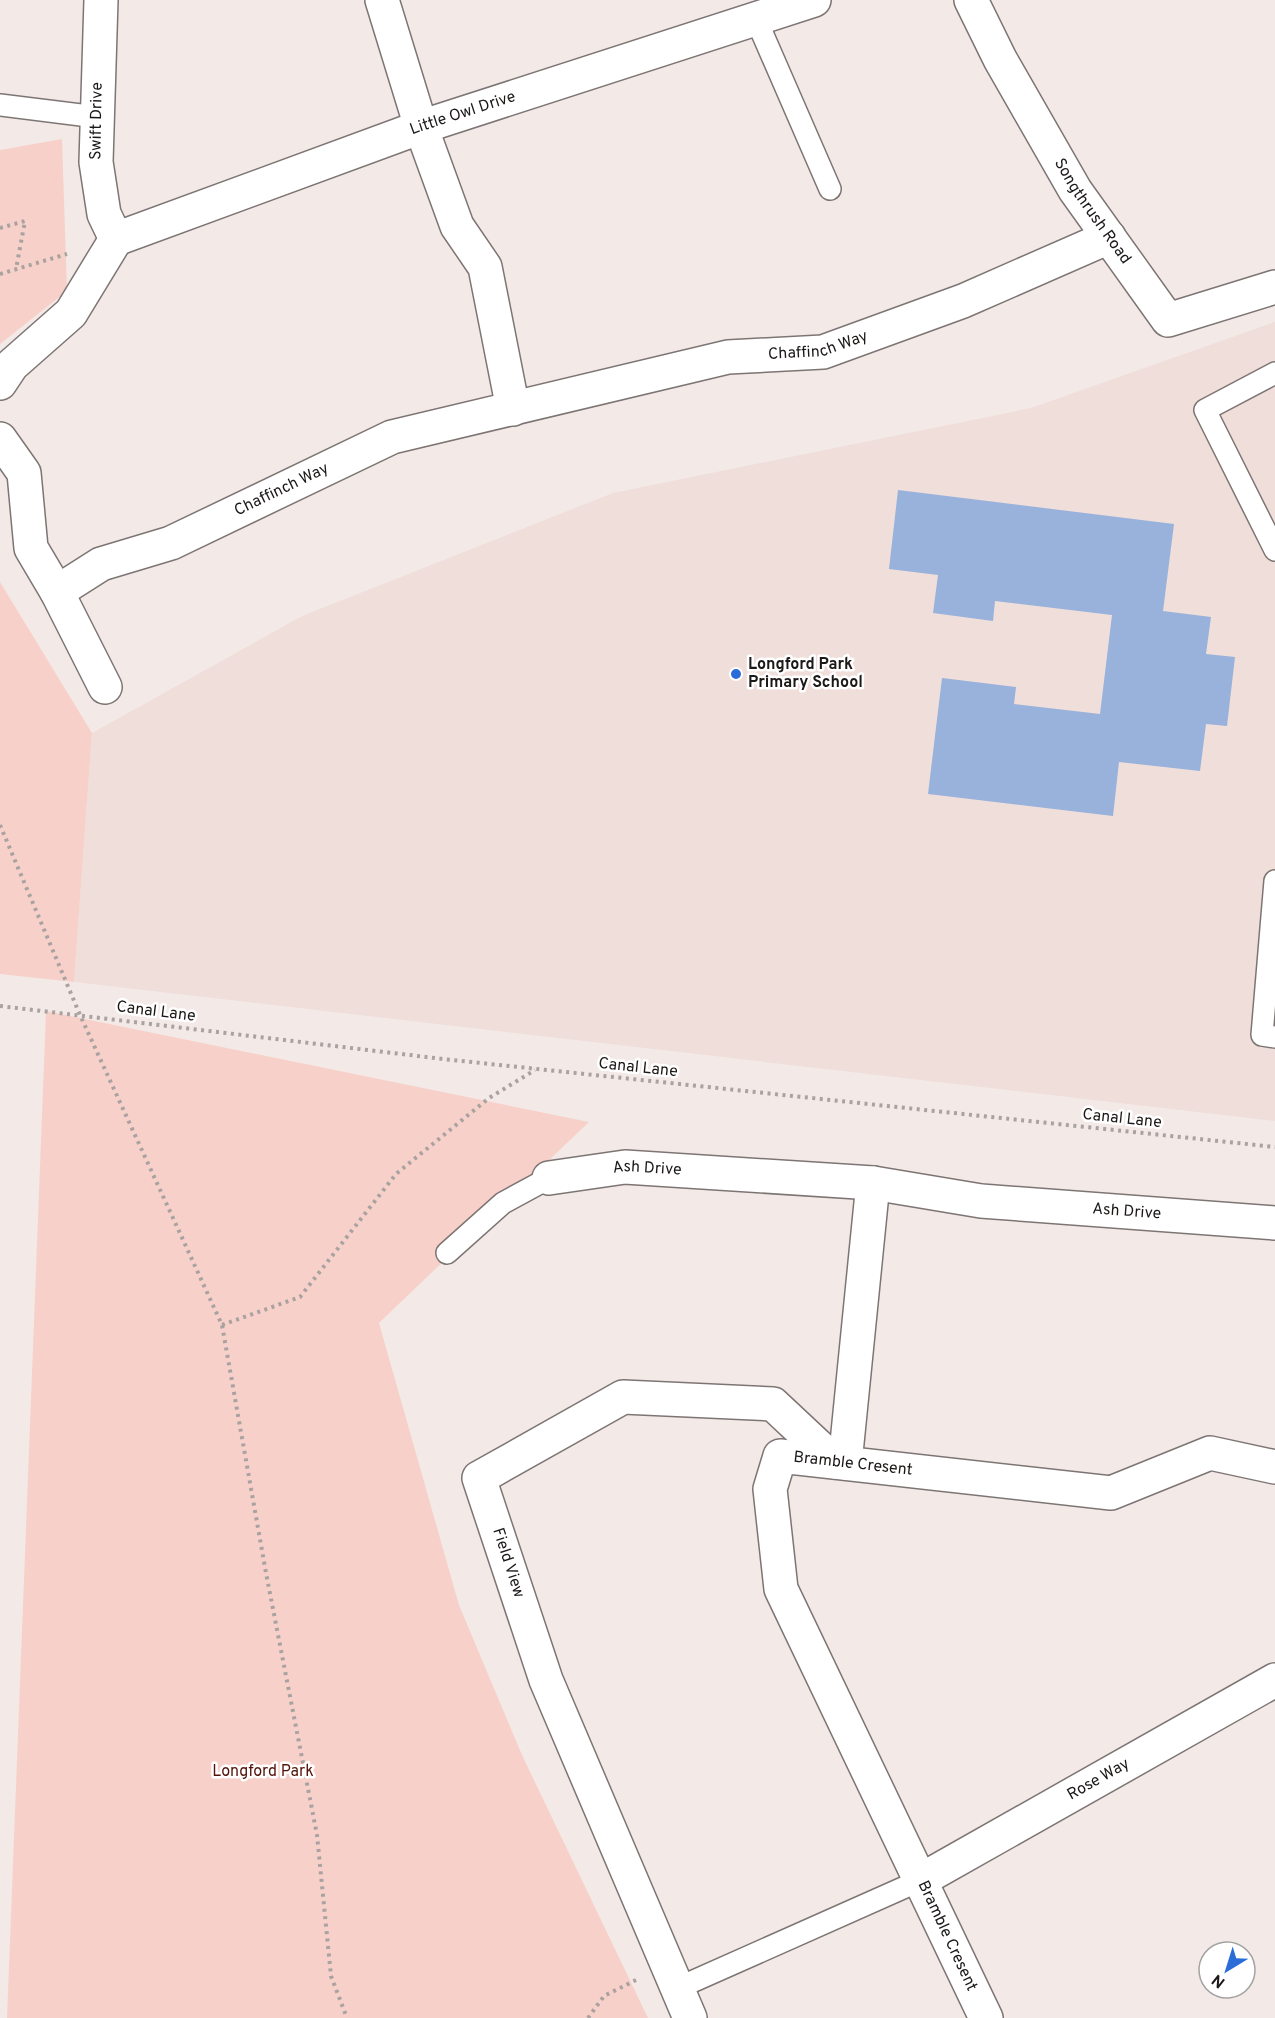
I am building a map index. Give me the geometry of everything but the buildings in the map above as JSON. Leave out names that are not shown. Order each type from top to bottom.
[{"type":"street","name":"Swift Drive","points":[[101,0],[96,162],[104,214],[116,238]]},
{"type":"street","points":[[382,0],[422,127],[457,226],[485,267],[513,408]]},
{"type":"street","name":"Little Owl Drive","points":[[116,238],[422,127],[814,0]]},
{"type":"street","name":"Songthrush Road","points":[[971,0],[1000,59],[1074,190],[1168,320],[1275,287]]},
{"type":"street","name":"Chaffinch Way","points":[[57,592],[101,564],[171,543],[392,437],[728,357],[823,352],[963,301],[1109,237]]},
{"type":"street","points":[[0,383],[12,365],[71,313],[116,238]]},
{"type":"street","points":[[0,439],[24,473],[31,548],[57,592],[105,687]]},
{"type":"street","name":"Ash Drive","points":[[549,1178],[625,1167],[873,1183],[981,1201],[1275,1223]]},
{"type":"street","points":[[840,1462],[873,1183]]},
{"type":"street","name":"Field View","points":[[690,2018],[546,1680],[479,1478],[623,1397],[773,1404],[840,1462]]},
{"type":"street","name":"Bramble Cresent","points":[[986,2018],[781,1589],[770,1489],[780,1456],[1111,1493],[1210,1453],[1275,1467]]},
{"type":"street","name":"Rose Way","points":[[921,1880],[1275,1680]]},
{"type":"lane","points":[[756,19],[830,189]]},
{"type":"lane","points":[[0,105],[97,117]]},
{"type":"lane","points":[[1275,374],[1205,410],[1275,550]]},
{"type":"lane","points":[[1275,881],[1262,1035],[1275,1037]]},
{"type":"lane","name":"Ash Drive","points":[[447,1253],[502,1203],[549,1178]]},
{"type":"lane","points":[[672,1976],[921,1880]]},
{"type":"path","points":[[0,228],[25,221],[16,269],[0,274]]},
{"type":"path","points":[[0,825],[80,1015],[222,1325],[266,1574],[317,1835],[331,1976],[347,2018]]},
{"type":"path","name":"Canal Lane","points":[[0,1006],[537,1069],[1275,1147]]},
{"type":"path","points":[[222,1325],[300,1297],[396,1174],[489,1098],[537,1069]]},
{"type":"path","points":[[588,2018],[604,1996],[672,1976]]},
{"type":"shaded area","name":"Longford Park Primary School","points":[[1275,322],[1275,1121],[74,982],[92,733],[302,616],[613,493],[1031,408]]},
{"type":"green space","points":[[62,139],[67,291],[0,344],[0,150]]},
{"type":"green space","points":[[0,582],[92,733],[74,982],[0,974]]},
{"type":"green space","name":"Longford Park","points":[[46,1011],[589,1122],[379,1323],[459,1605],[522,1755],[648,2018],[7,2018]]},
{"type":"place","name":"Longford Park Primary School","points":[[736,674]]}]
